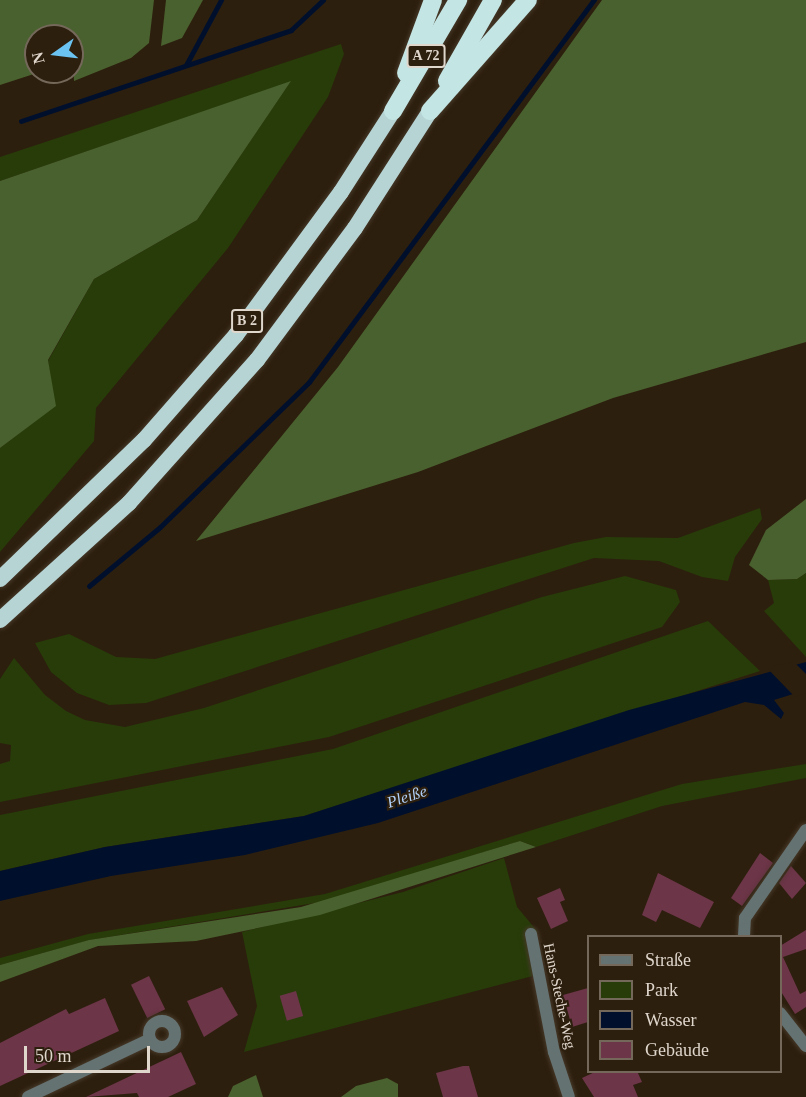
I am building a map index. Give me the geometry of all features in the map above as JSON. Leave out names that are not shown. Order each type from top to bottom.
[{"type":"highway","points":[[393,111],[432,0]]},
{"type":"highway","name":"A 72","points":[[393,111],[458,0]]},
{"type":"highway","name":"A 72","points":[[430,111],[493,0]]},
{"type":"highway","points":[[430,111],[528,0]]},
{"type":"highway","name":"B 2","points":[[0,579],[144,440],[236,335],[341,192],[393,111]]},
{"type":"highway","name":"B 2","points":[[0,620],[129,503],[249,369],[355,228],[430,111]]},
{"type":"street","points":[[744,935],[745,918],[806,830]]},
{"type":"street","name":"Hans-Steche-Weg","points":[[531,934],[554,1052],[569,1097]]},
{"type":"street","points":[[782,1016],[806,1046]]},
{"type":"street","points":[[28,1097],[150,1039]]},
{"type":"green space","points":[[0,0],[154,0],[149,43],[131,58],[84,77],[84,24],[24,24],[24,77],[0,85]]},
{"type":"green space","points":[[166,0],[203,0],[182,38],[161,46]]},
{"type":"green space","points":[[602,0],[806,0],[806,342],[613,398],[418,472],[196,541],[338,367]]},
{"type":"green space","points":[[341,44],[344,54],[328,97],[228,248],[96,408],[94,441],[0,552],[0,448],[55,406],[48,361],[94,279],[197,220],[290,82],[0,181],[0,157]]},
{"type":"green space","points":[[291,81],[197,220],[94,279],[48,360],[56,406],[0,448],[0,181]]},
{"type":"green space","points":[[806,499],[806,573],[797,579],[768,580],[749,565],[766,530]]},
{"type":"green space","points":[[760,508],[762,519],[735,557],[728,581],[702,577],[659,561],[594,558],[146,703],[109,705],[77,693],[51,672],[35,643],[69,634],[116,657],[155,659],[574,543],[606,537],[678,538]]},
{"type":"green space","points":[[806,573],[806,657],[764,611],[774,603],[768,580],[797,579]]},
{"type":"green space","points":[[625,576],[676,590],[680,602],[662,627],[329,737],[0,802],[0,764],[10,761],[11,745],[0,743],[0,679],[14,658],[45,695],[66,711],[85,720],[125,727],[204,708],[542,597]]},
{"type":"green space","points":[[708,621],[760,671],[304,816],[105,847],[0,871],[0,815],[333,749]]},
{"type":"green space","points":[[806,764],[806,778],[662,806],[536,847],[520,841],[327,901],[90,940],[0,965],[0,958],[88,934],[325,894],[682,784]]},
{"type":"green space","points":[[520,841],[536,847],[320,915],[196,941],[98,946],[0,982],[0,965],[89,940],[301,907]]},
{"type":"green space","points":[[504,858],[517,907],[538,932],[526,935],[533,976],[244,1052],[257,1006],[242,932],[403,892]]},
{"type":"green space","points":[[256,1075],[263,1097],[228,1097],[233,1086]]},
{"type":"green space","points":[[387,1078],[398,1084],[398,1097],[341,1097],[356,1086]]},
{"type":"water","name":"Pleiße","points":[[806,662],[806,690],[774,700],[784,713],[781,719],[764,705],[745,702],[378,823],[245,855],[111,876],[0,901],[0,871],[105,847],[304,816],[629,710]]},
{"type":"pier","points":[[794,662],[806,674],[806,693],[795,697],[766,667]]},
{"type":"building","points":[[760,853],[773,863],[742,906],[731,898]]},
{"type":"building","points":[[791,866],[806,883],[792,899],[779,883]]},
{"type":"building","points":[[658,873],[714,902],[700,928],[662,910],[656,922],[642,915]]},
{"type":"building","points":[[560,888],[565,900],[560,902],[568,921],[551,929],[537,898]]},
{"type":"building","points":[[806,930],[806,949],[783,957],[800,994],[806,991],[806,1007],[795,1014],[782,993],[782,945]]},
{"type":"building","points":[[149,976],[165,1009],[147,1018],[131,985]]},
{"type":"building","points":[[222,987],[238,1015],[204,1037],[187,1001]]},
{"type":"building","points":[[587,988],[587,1022],[572,1027],[563,995]]},
{"type":"building","points":[[296,991],[303,1016],[287,1021],[280,996]]},
{"type":"building","points":[[105,998],[119,1031],[0,1086],[0,1043],[66,1009],[69,1014]]},
{"type":"building","points":[[181,1052],[196,1084],[168,1097],[139,1097],[137,1093],[86,1097]]},
{"type":"building","points":[[469,1066],[478,1097],[443,1097],[436,1073]]},
{"type":"building","points":[[593,1073],[638,1073],[642,1082],[633,1085],[638,1097],[594,1097],[582,1078]]},
{"type":"waterway","points":[[186,65],[221,0]]},
{"type":"waterway","points":[[21,121],[291,30],[323,0]]},
{"type":"waterway","points":[[89,586],[160,527],[309,382],[594,0]]}]
